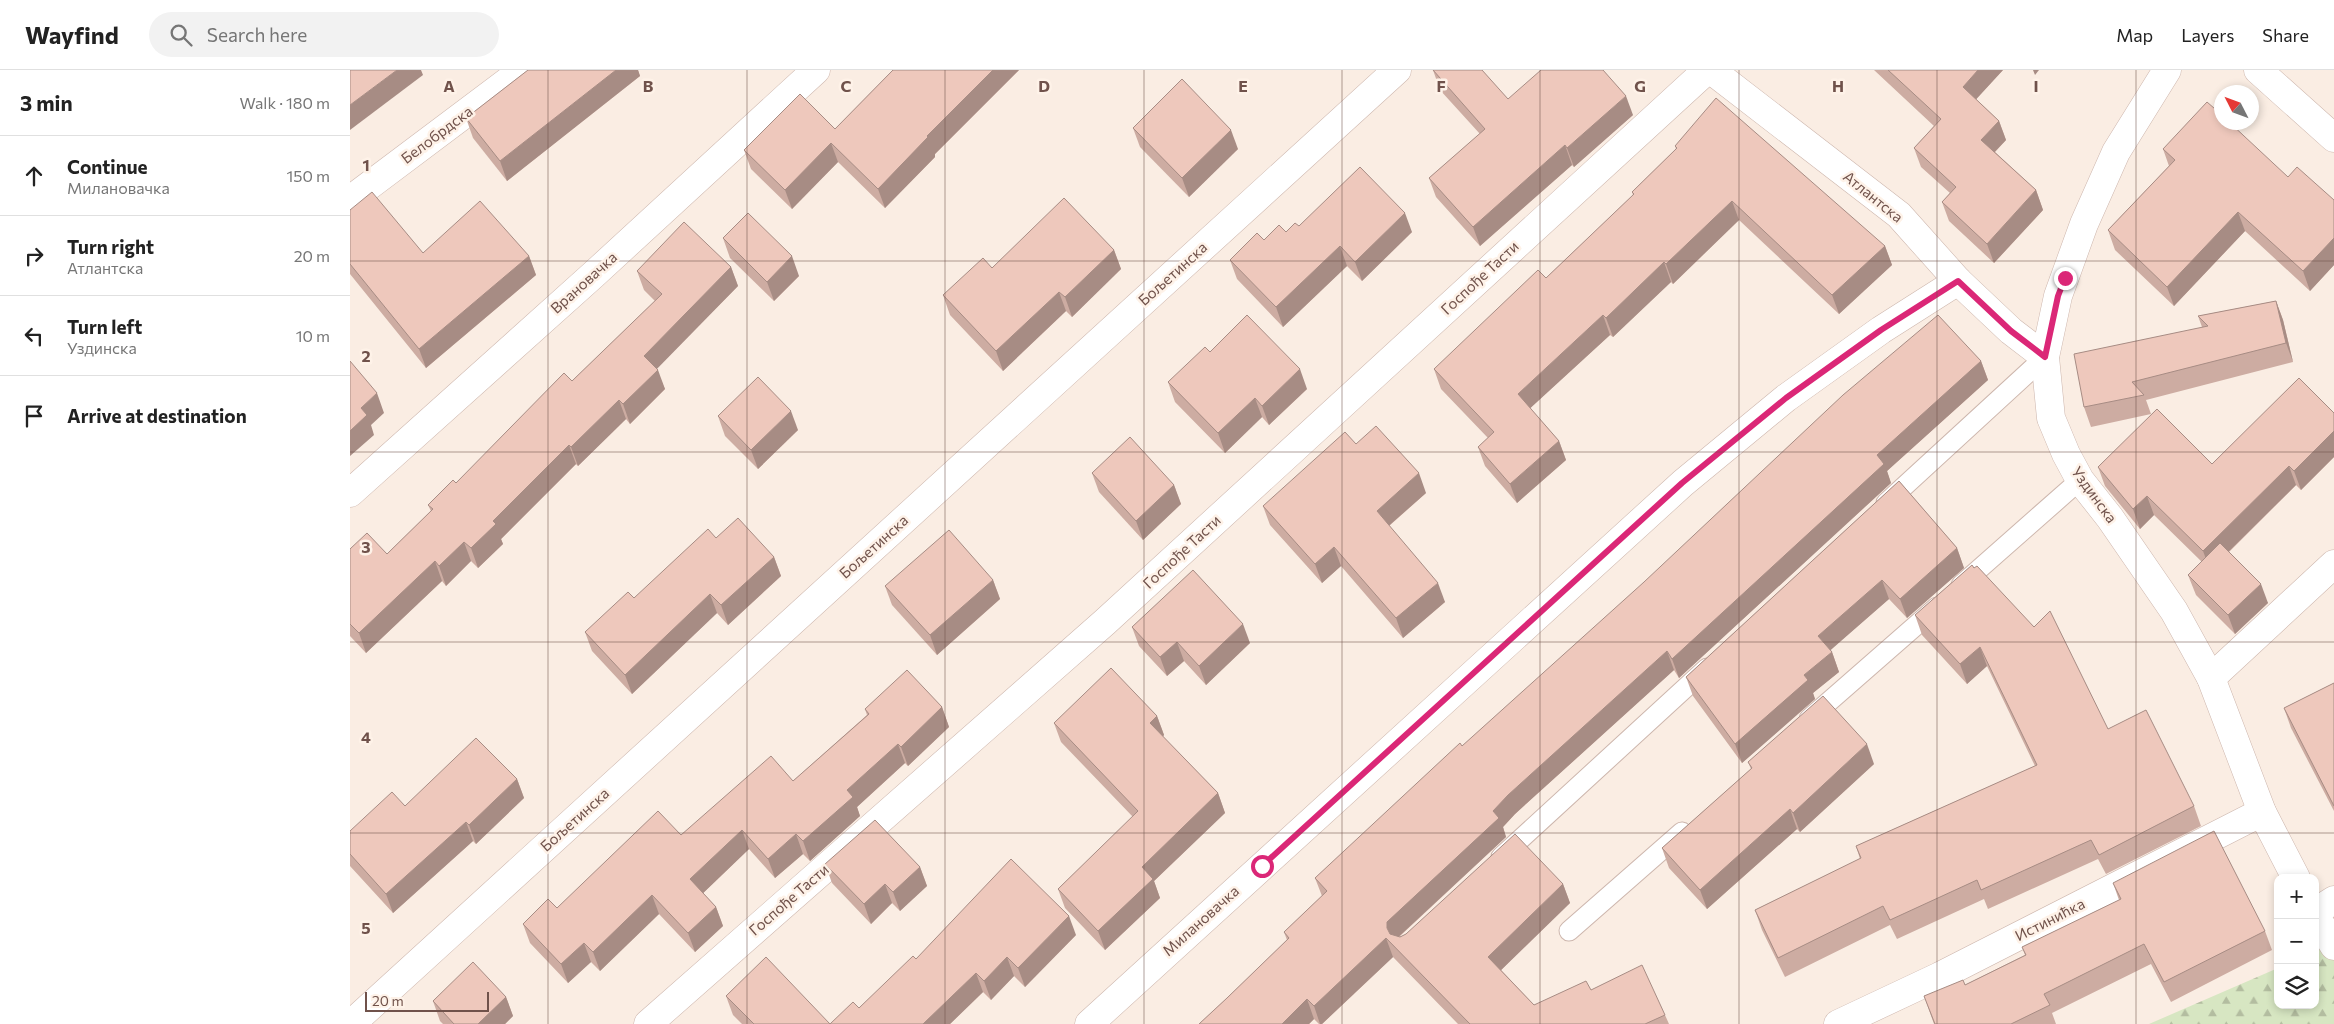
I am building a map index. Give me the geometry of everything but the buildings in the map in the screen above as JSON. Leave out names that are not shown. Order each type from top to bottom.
[{"type":"street","name":"Белобрдска","points":[[350,200],[524,70]]},
{"type":"street","name":"Врановачка","points":[[350,493],[593,275],[816,70]]},
{"type":"street","name":"Бољетинска","points":[[350,1024],[1397,70]]},
{"type":"street","name":"Госпође Тасти","points":[[648,1024],[1105,622],[1707,70]]},
{"type":"street","name":"Атлантска","points":[[1711,70],[1899,215],[1958,281],[2011,331],[2045,357]]},
{"type":"street","name":"Уздинска","points":[[2167,70],[2116,152],[2084,224],[2058,296],[2045,357],[2051,418],[2066,454],[2080,480],[2110,518],[2174,611],[2211,678],[2262,812],[2294,874]]},
{"type":"street","points":[[2258,70],[2334,138]]},
{"type":"street","name":"Милановачка","points":[[1088,1024],[1682,483],[1786,398],[1881,330],[1958,281]]},
{"type":"street","points":[[2211,678],[2334,564]]},
{"type":"street","name":"Истинићка","points":[[1838,1024],[1940,976],[2262,812]]},
{"type":"street","points":[[2319,911],[2334,900]]},
{"type":"street","points":[[2318,919],[2334,946]]},
{"type":"lane","points":[[1876,512],[2045,357]]},
{"type":"lane","points":[[1799,728],[2080,480]]},
{"type":"lane","points":[[1486,871],[1721,654]]},
{"type":"lane","points":[[1569,931],[1695,820]]},
{"type":"green space","points":[[2334,935],[2334,1024],[2149,1024],[2274,970],[2274,1009],[2319,1009],[2319,944]]},
{"type":"route","points":[[1262,866],[1682,483],[1786,398],[1881,330],[1958,281],[2011,331],[2045,357],[2058,296],[2065,278]]}]
